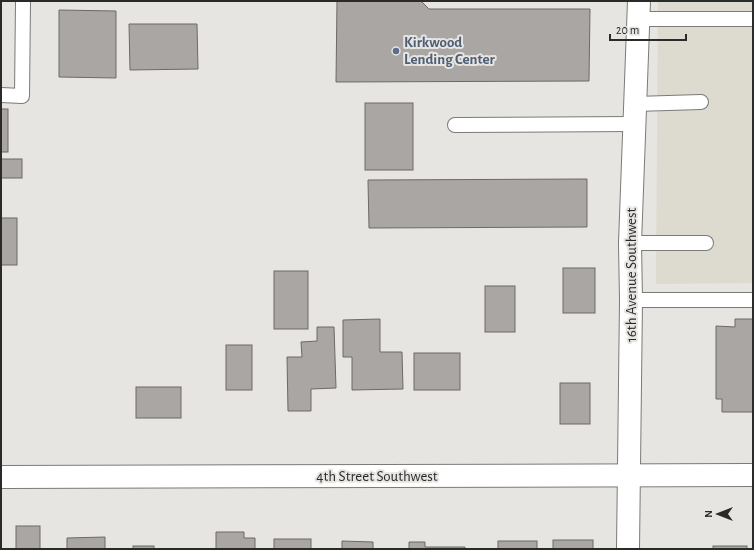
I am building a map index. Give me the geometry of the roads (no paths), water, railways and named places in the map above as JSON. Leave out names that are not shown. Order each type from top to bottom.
[{"type":"street","name":"16th Avenue Southwest","points":[[628,549],[631,300],[630,243],[639,10]]},
{"type":"street","name":"4th Street Southwest","points":[[1,477],[753,475]]},
{"type":"lane","points":[[1,95],[22,96],[23,1]]},
{"type":"lane","points":[[639,10],[753,19]]},
{"type":"lane","points":[[455,124],[634,114],[701,102]]},
{"type":"lane","points":[[630,243],[706,243]]},
{"type":"lane","points":[[631,300],[753,300]]},
{"type":"place","name":"Kirkwood Lending Center","points":[[396,51]]}]
